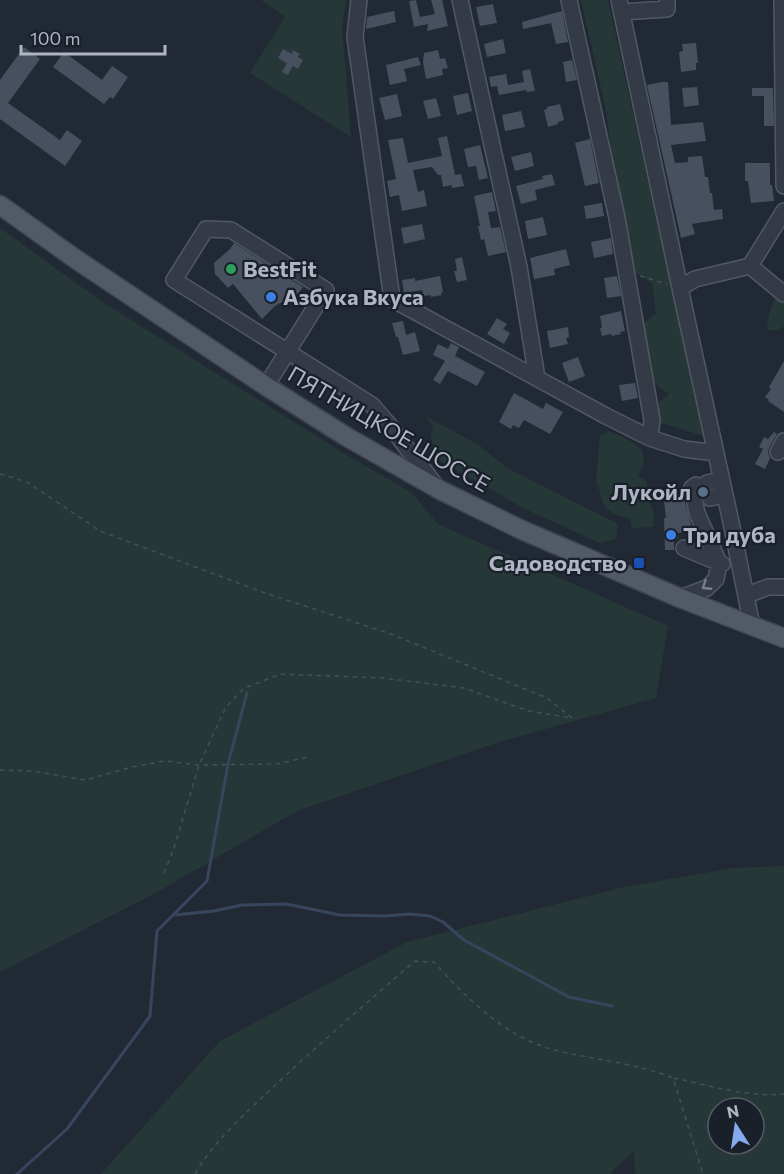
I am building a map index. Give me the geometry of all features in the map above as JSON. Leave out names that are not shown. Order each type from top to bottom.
[{"type":"main road","name":"ПЯТНИЦКОЕ ШОССЕ","points":[[0,205],[77,260],[266,386],[347,437],[440,490],[522,530],[680,598],[784,638]]},
{"type":"street","points":[[359,0],[356,37],[392,299],[650,438],[684,449],[716,453]]},
{"type":"street","points":[[460,0],[519,267],[537,378]]},
{"type":"street","points":[[569,0],[617,218],[652,420],[650,438]]},
{"type":"street","points":[[667,0],[667,9],[620,6],[716,453],[708,492],[697,513],[718,563],[716,579],[706,588],[680,598]]},
{"type":"street","points":[[782,0],[784,186]]},
{"type":"street","points":[[680,288],[695,279],[750,266],[784,212]]},
{"type":"street","points":[[266,386],[287,353],[326,290],[231,230],[206,229],[174,280],[287,353],[372,405],[440,490]]},
{"type":"street","points":[[750,266],[784,294]]},
{"type":"street","points":[[708,492],[732,527],[752,626]]},
{"type":"street","points":[[705,533],[732,527]]},
{"type":"street","points":[[684,548],[718,563],[731,565],[740,563]]},
{"type":"street","points":[[747,595],[768,587],[784,587]]},
{"type":"path","points":[[627,273],[680,288]]},
{"type":"path","points":[[0,474],[27,482],[100,531],[262,592],[391,634],[547,698],[572,718],[529,711],[465,688],[383,678],[280,674],[243,689],[226,707],[199,765],[164,873]]},
{"type":"path","points":[[0,770],[33,771],[85,780],[165,761],[199,765],[277,764],[307,757]]},
{"type":"path","points":[[195,1174],[204,1158],[251,1109],[415,961],[434,962],[453,984],[500,1024],[530,1042],[550,1049],[654,1071],[673,1078],[770,1096],[784,1094]]},
{"type":"path","points":[[673,1078],[703,1174]]},
{"type":"shaded area","points":[[261,0],[346,0],[342,27],[351,137],[250,73],[285,17]]},
{"type":"shaded area","points":[[581,0],[608,0],[704,436],[658,422],[656,405],[669,394],[651,381],[641,325],[656,314],[652,283],[632,271],[613,165],[606,110]]},
{"type":"shaded area","points":[[0,228],[101,301],[345,454],[412,493],[438,524],[668,626],[656,698],[499,742],[297,811],[154,894],[0,972]]},
{"type":"shaded area","points":[[777,296],[784,301],[784,326],[779,330],[767,330],[770,312]]},
{"type":"shaded area","points":[[425,416],[479,445],[507,468],[618,524],[616,539],[600,543],[525,509],[435,458],[431,435],[433,427]]},
{"type":"shaded area","points":[[608,431],[626,438],[642,450],[644,463],[638,476],[646,481],[648,499],[654,513],[653,527],[632,528],[630,519],[614,514],[604,505],[596,480],[600,436]]},
{"type":"shaded area","points":[[784,866],[784,1174],[635,1174],[634,1151],[611,1172],[612,1174],[101,1174],[220,1041],[407,942],[624,887],[733,868]]},
{"type":"building","points":[[416,0],[420,17],[435,14],[431,0],[442,0],[448,26],[427,31],[428,24],[414,27],[409,1]]},
{"type":"building","points":[[493,4],[497,23],[480,26],[476,7]]},
{"type":"building","points":[[394,11],[396,22],[366,29],[367,17]]},
{"type":"building","points":[[562,11],[568,42],[556,44],[551,23],[523,29],[522,22]]},
{"type":"building","points":[[503,39],[506,53],[487,57],[484,44]]},
{"type":"building","points":[[696,43],[698,63],[696,63],[696,70],[681,72],[679,52],[683,51],[682,44]]},
{"type":"building","points":[[24,47],[40,59],[8,103],[60,140],[67,130],[82,141],[65,166],[0,119],[0,80]]},
{"type":"building","points":[[283,49],[292,54],[293,50],[300,54],[298,57],[303,60],[298,69],[293,66],[288,75],[282,72],[287,63],[278,58]]},
{"type":"building","points":[[438,50],[440,59],[445,58],[448,68],[442,69],[443,75],[426,79],[424,53]]},
{"type":"building","points":[[64,52],[102,80],[112,66],[128,77],[113,99],[110,97],[104,104],[53,67]]},
{"type":"building","points":[[418,57],[421,65],[404,69],[407,81],[390,85],[386,65]]},
{"type":"building","points":[[572,60],[577,80],[566,82],[563,62]]},
{"type":"building","points":[[530,69],[535,91],[527,92],[526,90],[499,95],[497,86],[491,87],[489,77],[506,74],[508,85],[524,82],[522,71]]},
{"type":"building","points":[[668,82],[671,125],[703,122],[706,141],[671,145],[675,163],[688,162],[688,157],[702,156],[714,210],[722,209],[723,219],[692,224],[695,234],[681,238],[647,85]]},
{"type":"building","points":[[697,87],[699,105],[684,107],[682,88]]},
{"type":"building","points":[[752,88],[773,88],[774,126],[764,126],[764,96],[752,96]]},
{"type":"building","points":[[468,93],[472,111],[457,115],[453,96]]},
{"type":"building","points":[[397,94],[402,116],[385,120],[379,98]]},
{"type":"building","points":[[436,98],[441,116],[428,119],[423,101]]},
{"type":"building","points":[[560,104],[564,120],[548,127],[544,110]]},
{"type":"building","points":[[521,111],[525,127],[505,131],[502,115]]},
{"type":"building","points":[[447,136],[455,175],[461,174],[464,186],[443,187],[441,175],[438,175],[432,167],[413,170],[418,192],[424,190],[427,206],[402,211],[399,195],[390,197],[387,181],[396,179],[388,140],[403,138],[408,163],[442,156],[438,138]]},
{"type":"building","points":[[590,139],[599,183],[585,186],[575,143]]},
{"type":"building","points":[[480,145],[488,178],[479,180],[476,166],[468,167],[464,149]]},
{"type":"building","points":[[531,152],[534,166],[515,171],[511,157]]},
{"type":"building","points":[[745,163],[770,163],[770,185],[772,185],[774,201],[751,203],[748,181],[745,181]]},
{"type":"building","points":[[552,174],[555,185],[535,190],[537,200],[521,204],[516,186],[543,179],[542,176]]},
{"type":"building","points":[[492,192],[496,211],[488,212],[491,228],[500,227],[506,252],[488,256],[484,239],[481,240],[474,196]]},
{"type":"building","points":[[602,203],[604,216],[586,219],[584,206]]},
{"type":"building","points":[[543,217],[547,235],[528,239],[525,221]]},
{"type":"building","points":[[422,224],[425,239],[404,244],[401,228]]},
{"type":"building","points":[[611,238],[613,254],[594,258],[591,242]]},
{"type":"building","points":[[234,243],[303,287],[292,303],[286,300],[275,306],[262,319],[233,284],[228,288],[215,274],[214,263]]},
{"type":"building","points":[[566,249],[570,265],[554,269],[555,275],[534,279],[530,258]]},
{"type":"building","points":[[462,257],[467,280],[457,282],[454,271],[457,271],[455,259]]},
{"type":"building","points":[[440,276],[442,295],[424,296],[422,290],[404,293],[402,280],[415,278],[415,281]]},
{"type":"building","points":[[617,276],[621,296],[607,298],[604,278]]},
{"type":"building","points":[[621,311],[625,331],[612,336],[611,334],[602,336],[600,316]]},
{"type":"building","points":[[497,318],[507,324],[503,329],[510,333],[504,344],[487,334]]},
{"type":"building","points":[[403,321],[406,335],[415,332],[420,351],[403,355],[392,323]]},
{"type":"building","points":[[568,327],[569,337],[566,338],[568,344],[550,348],[547,331]]},
{"type":"building","points":[[451,343],[459,347],[455,356],[485,372],[477,386],[448,371],[440,384],[433,380],[445,361],[433,355],[438,344],[448,349]]},
{"type":"building","points":[[578,357],[585,376],[569,382],[562,363]]},
{"type":"building","points":[[784,361],[784,412],[765,397]]},
{"type":"building","points":[[635,383],[638,398],[622,401],[619,385]]},
{"type":"building","points":[[514,393],[543,409],[546,403],[563,412],[550,434],[524,420],[519,428],[513,425],[511,429],[499,422]]},
{"type":"building","points":[[774,432],[777,434],[769,448],[770,458],[765,469],[755,464],[763,449],[759,447],[764,437],[768,439]]},
{"type":"building","points":[[684,499],[693,532],[678,533],[678,539],[674,539],[674,550],[665,550],[664,501]]},
{"type":"waterway","points":[[17,1174],[67,1129],[150,1016],[157,931],[207,881],[228,764],[247,693]]},
{"type":"waterway","points":[[174,915],[214,911],[242,905],[286,904],[340,915],[430,916],[443,922],[464,940],[569,997],[612,1006]]},
{"type":"place","name":"BestFit","points":[[231,269]]},
{"type":"place","name":"Азбука Вкуса","points":[[271,297]]},
{"type":"place","name":"Лукойл","points":[[703,492]]},
{"type":"place","name":"Три дуба","points":[[671,535]]},
{"type":"place","name":"Садоводство","points":[[639,563]]}]
